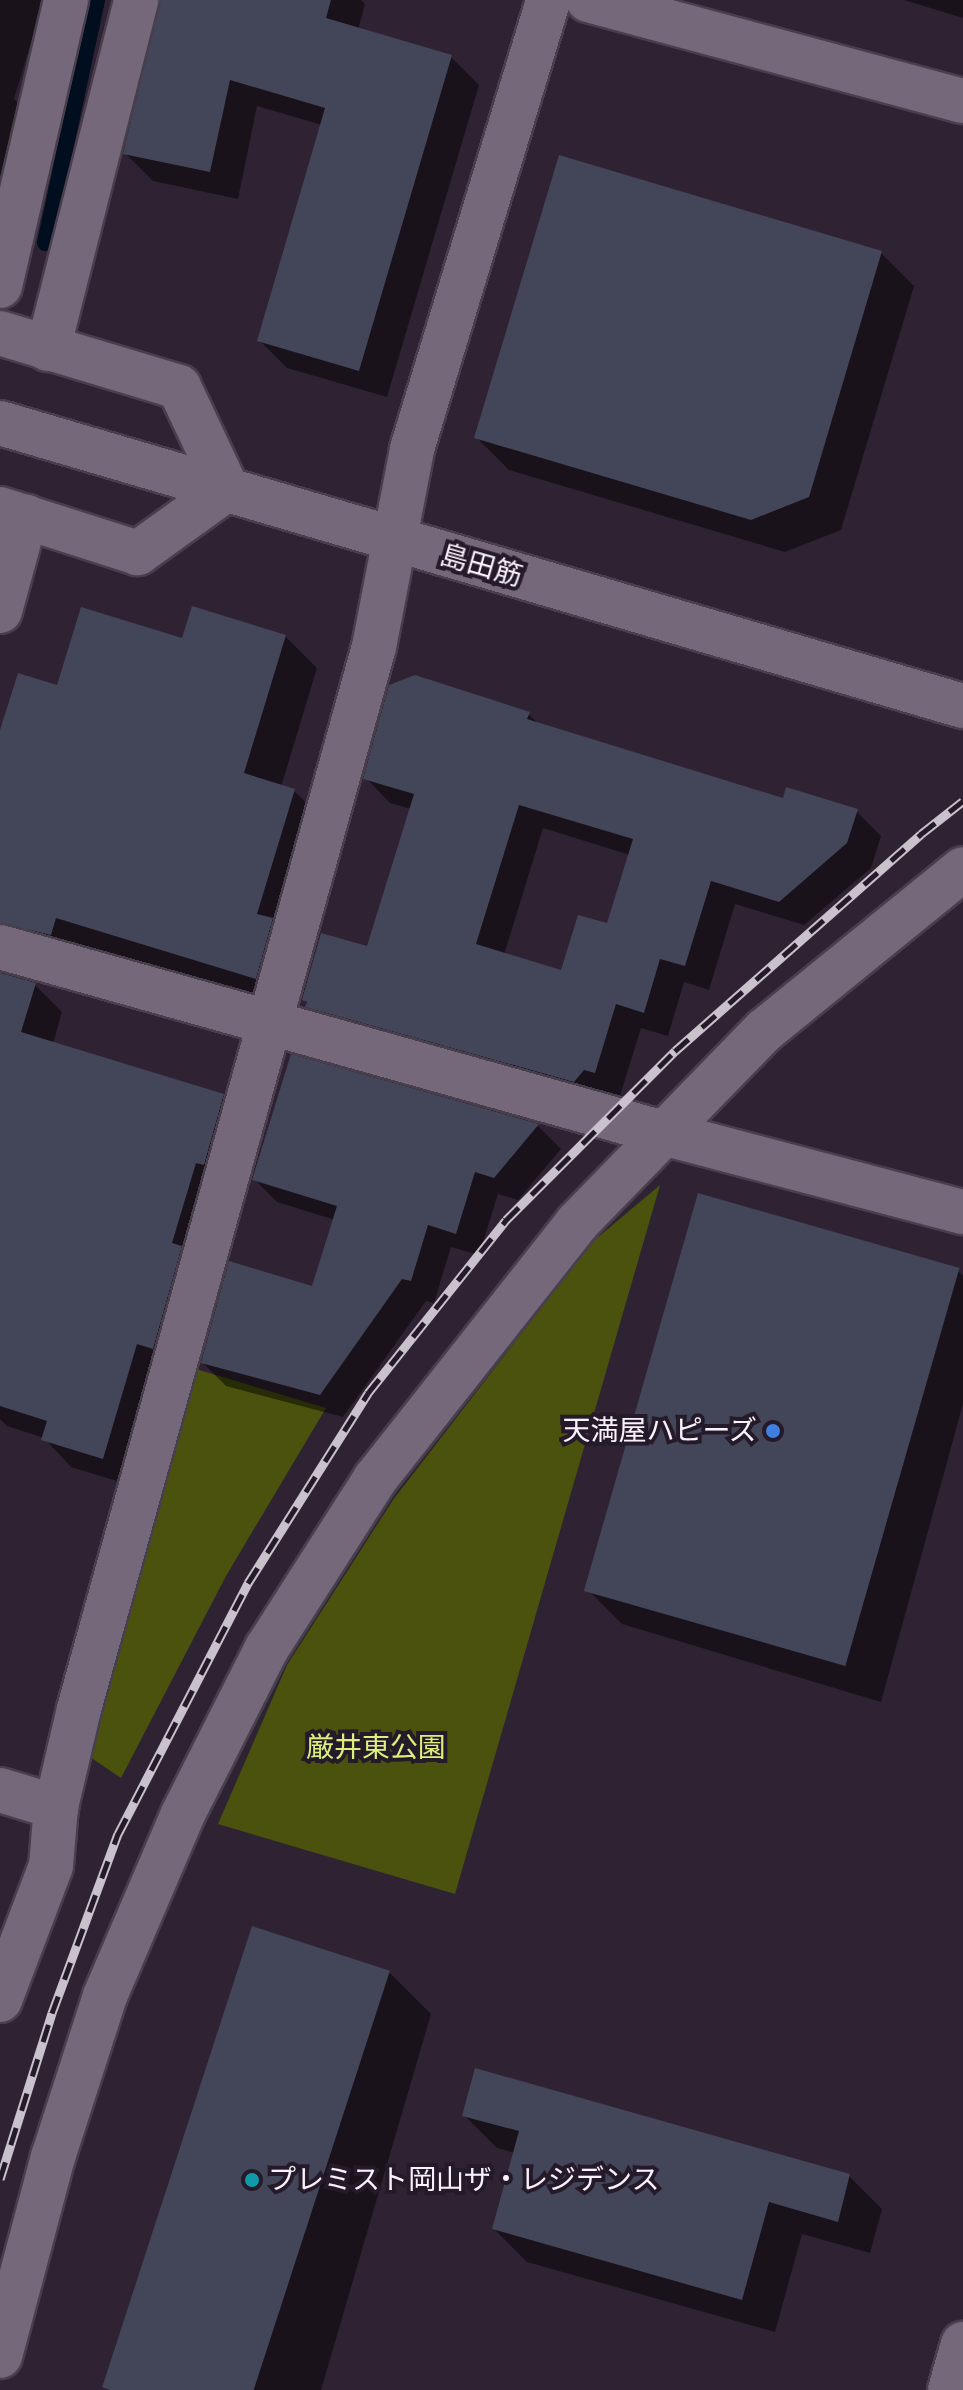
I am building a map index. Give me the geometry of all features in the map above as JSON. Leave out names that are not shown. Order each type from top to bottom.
[{"type":"street","points":[[0,286],[66,0]]},
{"type":"street","points":[[48,349],[136,0]]},
{"type":"street","points":[[0,2000],[51,1866],[56,1807],[79,1709],[374,647],[412,449],[548,0]]},
{"type":"street","points":[[588,0],[963,101]]},
{"type":"street","points":[[0,333],[179,387],[227,489],[138,553],[13,512],[0,611]]},
{"type":"street","name":"島田筋","points":[[0,423],[963,706]]},
{"type":"street","points":[[0,2356],[53,2157],[105,1996],[183,1814],[267,1648],[375,1479],[577,1223],[765,1030],[963,869]]},
{"type":"street","points":[[0,947],[667,1134],[963,1212]]},
{"type":"street","points":[[0,1790],[56,1807]]},
{"type":"street","points":[[950,2390],[963,2344]]},
{"type":"green space","name":"厳井東公園","points":[[660,1185],[455,1894],[218,1824],[287,1665],[393,1500],[591,1243]]},
{"type":"green space","points":[[189,1367],[326,1408],[226,1576],[121,1778],[84,1753]]},
{"type":"building","points":[[160,0],[331,0],[326,18],[452,55],[359,371],[257,341],[325,108],[230,80],[210,172],[123,154]]},
{"type":"building","points":[[559,155],[882,251],[809,497],[751,520],[474,438]]},
{"type":"building","points":[[192,606],[286,635],[244,773],[295,789],[257,914],[273,918],[256,979],[56,918],[51,935],[0,923],[0,730],[18,673],[57,685],[81,607],[182,638]]},
{"type":"building","points":[[415,675],[530,712],[527,719],[783,798],[786,787],[858,809],[847,843],[779,902],[711,881],[685,966],[660,959],[644,1013],[616,1004],[595,1073],[584,1070],[574,1082],[305,1007],[307,1002],[302,1000],[321,933],[367,946],[414,794],[363,779],[389,685]],"holes":[[[519,805],[633,839],[607,923],[578,915],[561,970],[476,944]]]},
{"type":"building","points":[[0,973],[36,983],[21,1032],[224,1094],[204,1165],[196,1163],[172,1243],[182,1246],[153,1349],[137,1344],[103,1459],[41,1440],[47,1421],[0,1406]]},
{"type":"building","points":[[291,1054],[539,1124],[494,1178],[475,1172],[456,1234],[428,1225],[411,1281],[402,1279],[320,1395],[201,1363],[229,1261],[312,1286],[337,1206],[252,1180]]},
{"type":"building","name":"天満屋ハピーズ","points":[[698,1193],[959,1268],[845,1666],[584,1591]]},
{"type":"building","name":"プレミスト岡山ザ・レジデンス","points":[[252,1926],[390,1971],[254,2390],[111,2390],[102,2387]]},
{"type":"building","points":[[475,2068],[850,2174],[838,2222],[769,2202],[742,2300],[492,2229],[519,2131],[462,2116]]},
{"type":"waterway","points":[[45,243],[97,0]]},
{"type":"railway","points":[[0,2179],[52,2013],[118,1834],[248,1583],[368,1393],[506,1220],[675,1051],[921,834],[963,801]]},
{"type":"place","name":"天満屋ハピーズ","points":[[773,1431]]},
{"type":"place","name":"プレミスト岡山ザ・レジデンス","points":[[252,2180]]}]
